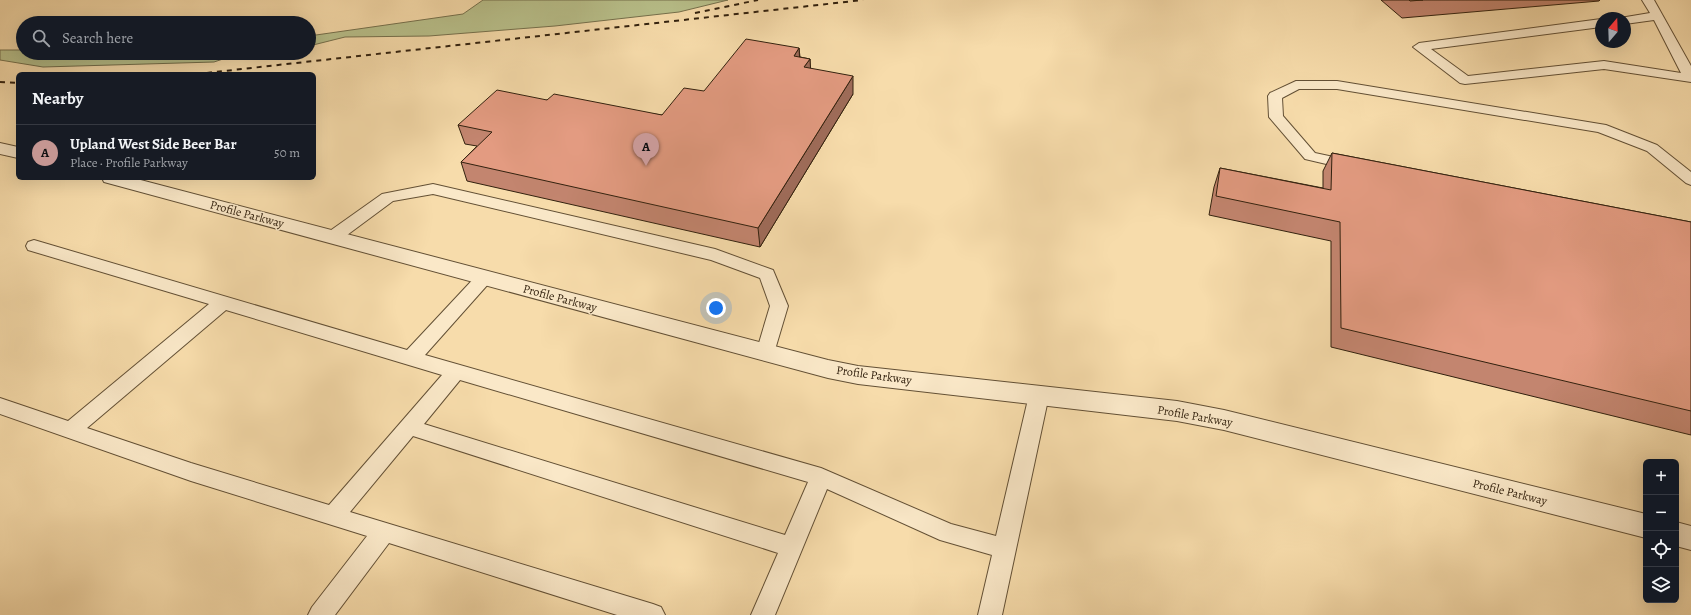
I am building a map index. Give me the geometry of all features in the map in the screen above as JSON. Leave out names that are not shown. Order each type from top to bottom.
[{"type":"street","points":[[0,148],[16,152]]},
{"type":"street","name":"Profile Parkway","points":[[119,180],[765,353],[858,375],[1177,411],[1224,420],[1643,525]]},
{"type":"street","points":[[1679,535],[1691,538]]},
{"type":"lane","points":[[1648,0],[1691,78]]},
{"type":"lane","points":[[1631,19],[1658,16]]},
{"type":"lane","points":[[1595,24],[1419,47],[1465,80],[1604,65],[1691,78]]},
{"type":"lane","points":[[1364,167],[1310,156],[1276,117],[1275,96],[1296,85],[1337,85],[1601,128],[1652,148],[1691,180]]},
{"type":"lane","points":[[333,237],[388,197],[433,189],[715,255],[767,274],[779,306],[765,353]]},
{"type":"lane","points":[[34,246],[456,372],[821,477],[948,533],[1005,549]]},
{"type":"lane","points":[[411,358],[484,278]]},
{"type":"lane","points":[[71,430],[222,303]]},
{"type":"lane","points":[[332,516],[456,372]]},
{"type":"lane","points":[[990,615],[1039,395]]},
{"type":"lane","points":[[0,406],[190,472],[653,615]]},
{"type":"lane","points":[[409,427],[791,547]]},
{"type":"lane","points":[[763,615],[821,477]]},
{"type":"lane","points":[[320,615],[384,532]]},
{"type":"green space","points":[[483,0],[728,0],[679,12],[555,26],[429,36],[345,37],[316,44],[316,35],[463,14]]},
{"type":"green space","points":[[0,50],[16,50],[16,60],[220,60],[214,62],[43,67],[0,60]]},
{"type":"building","points":[[746,39],[799,48],[794,56],[810,59],[804,67],[853,76],[758,228],[461,162],[492,132],[458,125],[497,90],[547,100],[554,94],[662,115],[684,88],[704,91]]},
{"type":"building","points":[[1332,153],[1691,222],[1691,411],[1341,328],[1340,222],[1216,196],[1220,168],[1331,190]]},
{"type":"railway","points":[[695,13],[758,0]]},
{"type":"railway","points":[[215,72],[863,0]]},
{"type":"railway","points":[[0,82],[16,83]]},
{"type":"place","name":"Upland West Side Beer Bar","points":[[646,166]]}]
